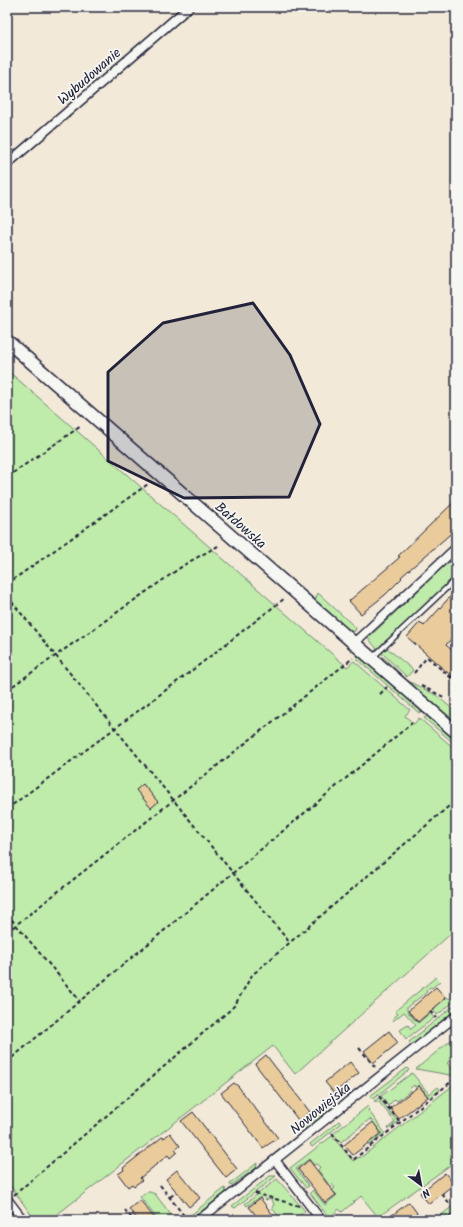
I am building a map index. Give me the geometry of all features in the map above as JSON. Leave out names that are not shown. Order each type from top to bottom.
[{"type":"street","name":"Wybudowanie","points":[[7,164],[189,7]]},
{"type":"street","name":"Bałdowska","points":[[7,341],[456,732]]},
{"type":"street","points":[[354,643],[456,548]]},
{"type":"street","name":"Nowowiejska","points":[[200,1220],[456,1016]]},
{"type":"street","points":[[275,1160],[321,1220]]},
{"type":"street","points":[[10,1197],[23,1220]]},
{"type":"lane","points":[[372,658],[456,580]]},
{"type":"path","points":[[7,372],[13,368]]},
{"type":"path","points":[[7,477],[81,426]]},
{"type":"path","points":[[7,584],[148,484]]},
{"type":"path","points":[[7,690],[187,563],[218,546]]},
{"type":"path","points":[[7,596],[290,943]]},
{"type":"path","points":[[7,810],[285,598]]},
{"type":"path","points":[[414,672],[427,657],[456,682]]},
{"type":"path","points":[[7,932],[353,658]]},
{"type":"path","points":[[420,685],[444,697]]},
{"type":"path","points":[[380,694],[387,687]]},
{"type":"path","points":[[7,1062],[412,723]]},
{"type":"path","points":[[10,1197],[230,1010],[235,1005],[252,975],[456,800]]},
{"type":"path","points":[[7,914],[80,1001]]},
{"type":"path","points":[[430,1011],[436,1018]]},
{"type":"path","points":[[359,1048],[375,1067]]},
{"type":"path","points":[[332,1133],[353,1160],[456,1078]]},
{"type":"path","points":[[379,1096],[400,1122]]},
{"type":"path","points":[[160,1185],[185,1217]]},
{"type":"path","points":[[170,1198],[177,1192]]},
{"type":"path","points":[[255,1194],[304,1207]]},
{"type":"path","points":[[442,1194],[450,1204]]},
{"type":"path","points":[[125,1210],[133,1220]]},
{"type":"highlighted area","points":[[253,303],[290,355],[320,424],[289,497],[184,498],[108,461],[108,372],[163,323]]},
{"type":"green space","points":[[7,370],[347,667],[354,661],[410,710],[405,716],[414,724],[419,718],[456,750],[456,929],[295,1074],[273,1046],[50,1220],[35,1220],[7,1181]]},
{"type":"green space","points":[[456,555],[456,576],[377,649],[368,638]]},
{"type":"green space","points":[[318,593],[356,628],[355,631],[350,632],[316,603],[315,600]]},
{"type":"green space","points":[[387,648],[413,670],[407,677],[382,653]]},
{"type":"green space","points":[[358,656],[386,678],[421,710],[419,713],[356,658]]},
{"type":"green space","points":[[382,656],[408,681],[436,695],[456,712],[456,725],[385,663]]},
{"type":"green space","points":[[427,716],[456,740],[456,745],[424,718]]},
{"type":"green space","points":[[436,977],[440,981],[432,988],[430,987],[426,991],[427,992],[407,1007],[407,1011],[418,1023],[430,1013],[434,1018],[406,1039],[400,1030],[408,1025],[411,1029],[416,1025],[404,1012],[393,1021],[392,1019],[398,1014],[395,1011]]},
{"type":"green space","points":[[446,997],[455,1001],[437,1015],[433,1010]]},
{"type":"green space","points":[[456,1004],[456,1009],[412,1045],[409,1042]]},
{"type":"green space","points":[[456,1036],[456,1055],[454,1057],[453,1054],[447,1063],[456,1076],[416,1069]]},
{"type":"green space","points":[[407,1068],[409,1070],[373,1099],[370,1096]]},
{"type":"green space","points":[[412,1073],[429,1094],[438,1087],[440,1090],[430,1098],[419,1085],[415,1087],[414,1085],[409,1089],[410,1091],[397,1101],[395,1099],[388,1106],[381,1096]]},
{"type":"green space","points":[[456,1083],[456,1161],[378,1217],[361,1196],[342,1212],[339,1209],[329,1218],[310,1193],[313,1190],[325,1205],[337,1195],[332,1190],[335,1188],[331,1183],[329,1185],[318,1170],[320,1167],[316,1164],[314,1165],[309,1159],[296,1169],[309,1186],[306,1188],[290,1168],[332,1136],[353,1161],[359,1157],[360,1158]]},
{"type":"green space","points":[[379,1098],[398,1122],[389,1129],[388,1128],[395,1122],[379,1102],[374,1101]]},
{"type":"green space","points":[[368,1106],[370,1108],[368,1110],[385,1133],[370,1145],[368,1144],[382,1133],[370,1119],[341,1142],[333,1134]]},
{"type":"green space","points":[[326,1107],[331,1109],[306,1129],[301,1128]]},
{"type":"green space","points":[[339,1121],[341,1124],[312,1147],[310,1144]]},
{"type":"green space","points":[[257,1163],[256,1168],[231,1186],[230,1184]]},
{"type":"green space","points":[[270,1176],[276,1176],[235,1208],[232,1206]]},
{"type":"green space","points":[[277,1179],[305,1211],[294,1220],[286,1220],[284,1217],[281,1219],[272,1208],[274,1204],[270,1198],[266,1200],[262,1196],[247,1206],[245,1204]]},
{"type":"green space","points":[[225,1188],[226,1192],[191,1219],[187,1218]]},
{"type":"green space","points":[[147,1192],[155,1194],[175,1220],[158,1220],[140,1197]]},
{"type":"green space","points":[[453,1206],[456,1208],[456,1211],[444,1220],[436,1219]]},
{"type":"building","points":[[456,500],[456,529],[401,577],[402,578],[385,595],[361,614],[349,601],[400,557],[398,556]]},
{"type":"building","points":[[456,590],[456,633],[446,645],[456,654],[456,680],[407,637],[420,622],[424,626]]},
{"type":"building","points":[[143,784],[158,802],[151,808],[136,790]]},
{"type":"building","points":[[436,987],[446,998],[418,1022],[408,1011]]},
{"type":"building","points":[[389,1031],[398,1043],[373,1063],[364,1051]]},
{"type":"building","points":[[266,1055],[310,1112],[299,1121],[255,1064]]},
{"type":"building","points":[[350,1062],[359,1073],[334,1093],[325,1082]]},
{"type":"building","points":[[234,1083],[238,1086],[278,1138],[263,1148],[221,1093]]},
{"type":"building","points":[[419,1086],[428,1097],[399,1119],[390,1108]]},
{"type":"building","points":[[193,1112],[237,1169],[226,1178],[181,1121]]},
{"type":"building","points":[[373,1122],[381,1133],[353,1155],[344,1145]]},
{"type":"building","points":[[170,1133],[180,1146],[175,1150],[177,1152],[170,1158],[168,1155],[140,1178],[142,1180],[134,1186],[132,1184],[128,1187],[118,1174],[124,1170],[123,1168],[162,1137],[164,1138]]},
{"type":"building","points":[[309,1160],[336,1195],[325,1203],[298,1169]]},
{"type":"building","points":[[177,1170],[200,1198],[189,1207],[166,1179]]},
{"type":"building","points":[[445,1173],[454,1184],[429,1204],[420,1193]]},
{"type":"building","points":[[260,1198],[277,1220],[260,1220],[249,1207]]},
{"type":"building","points":[[140,1200],[156,1220],[138,1220],[129,1209]]},
{"type":"building","points":[[409,1202],[417,1213],[409,1220],[386,1220]]}]
